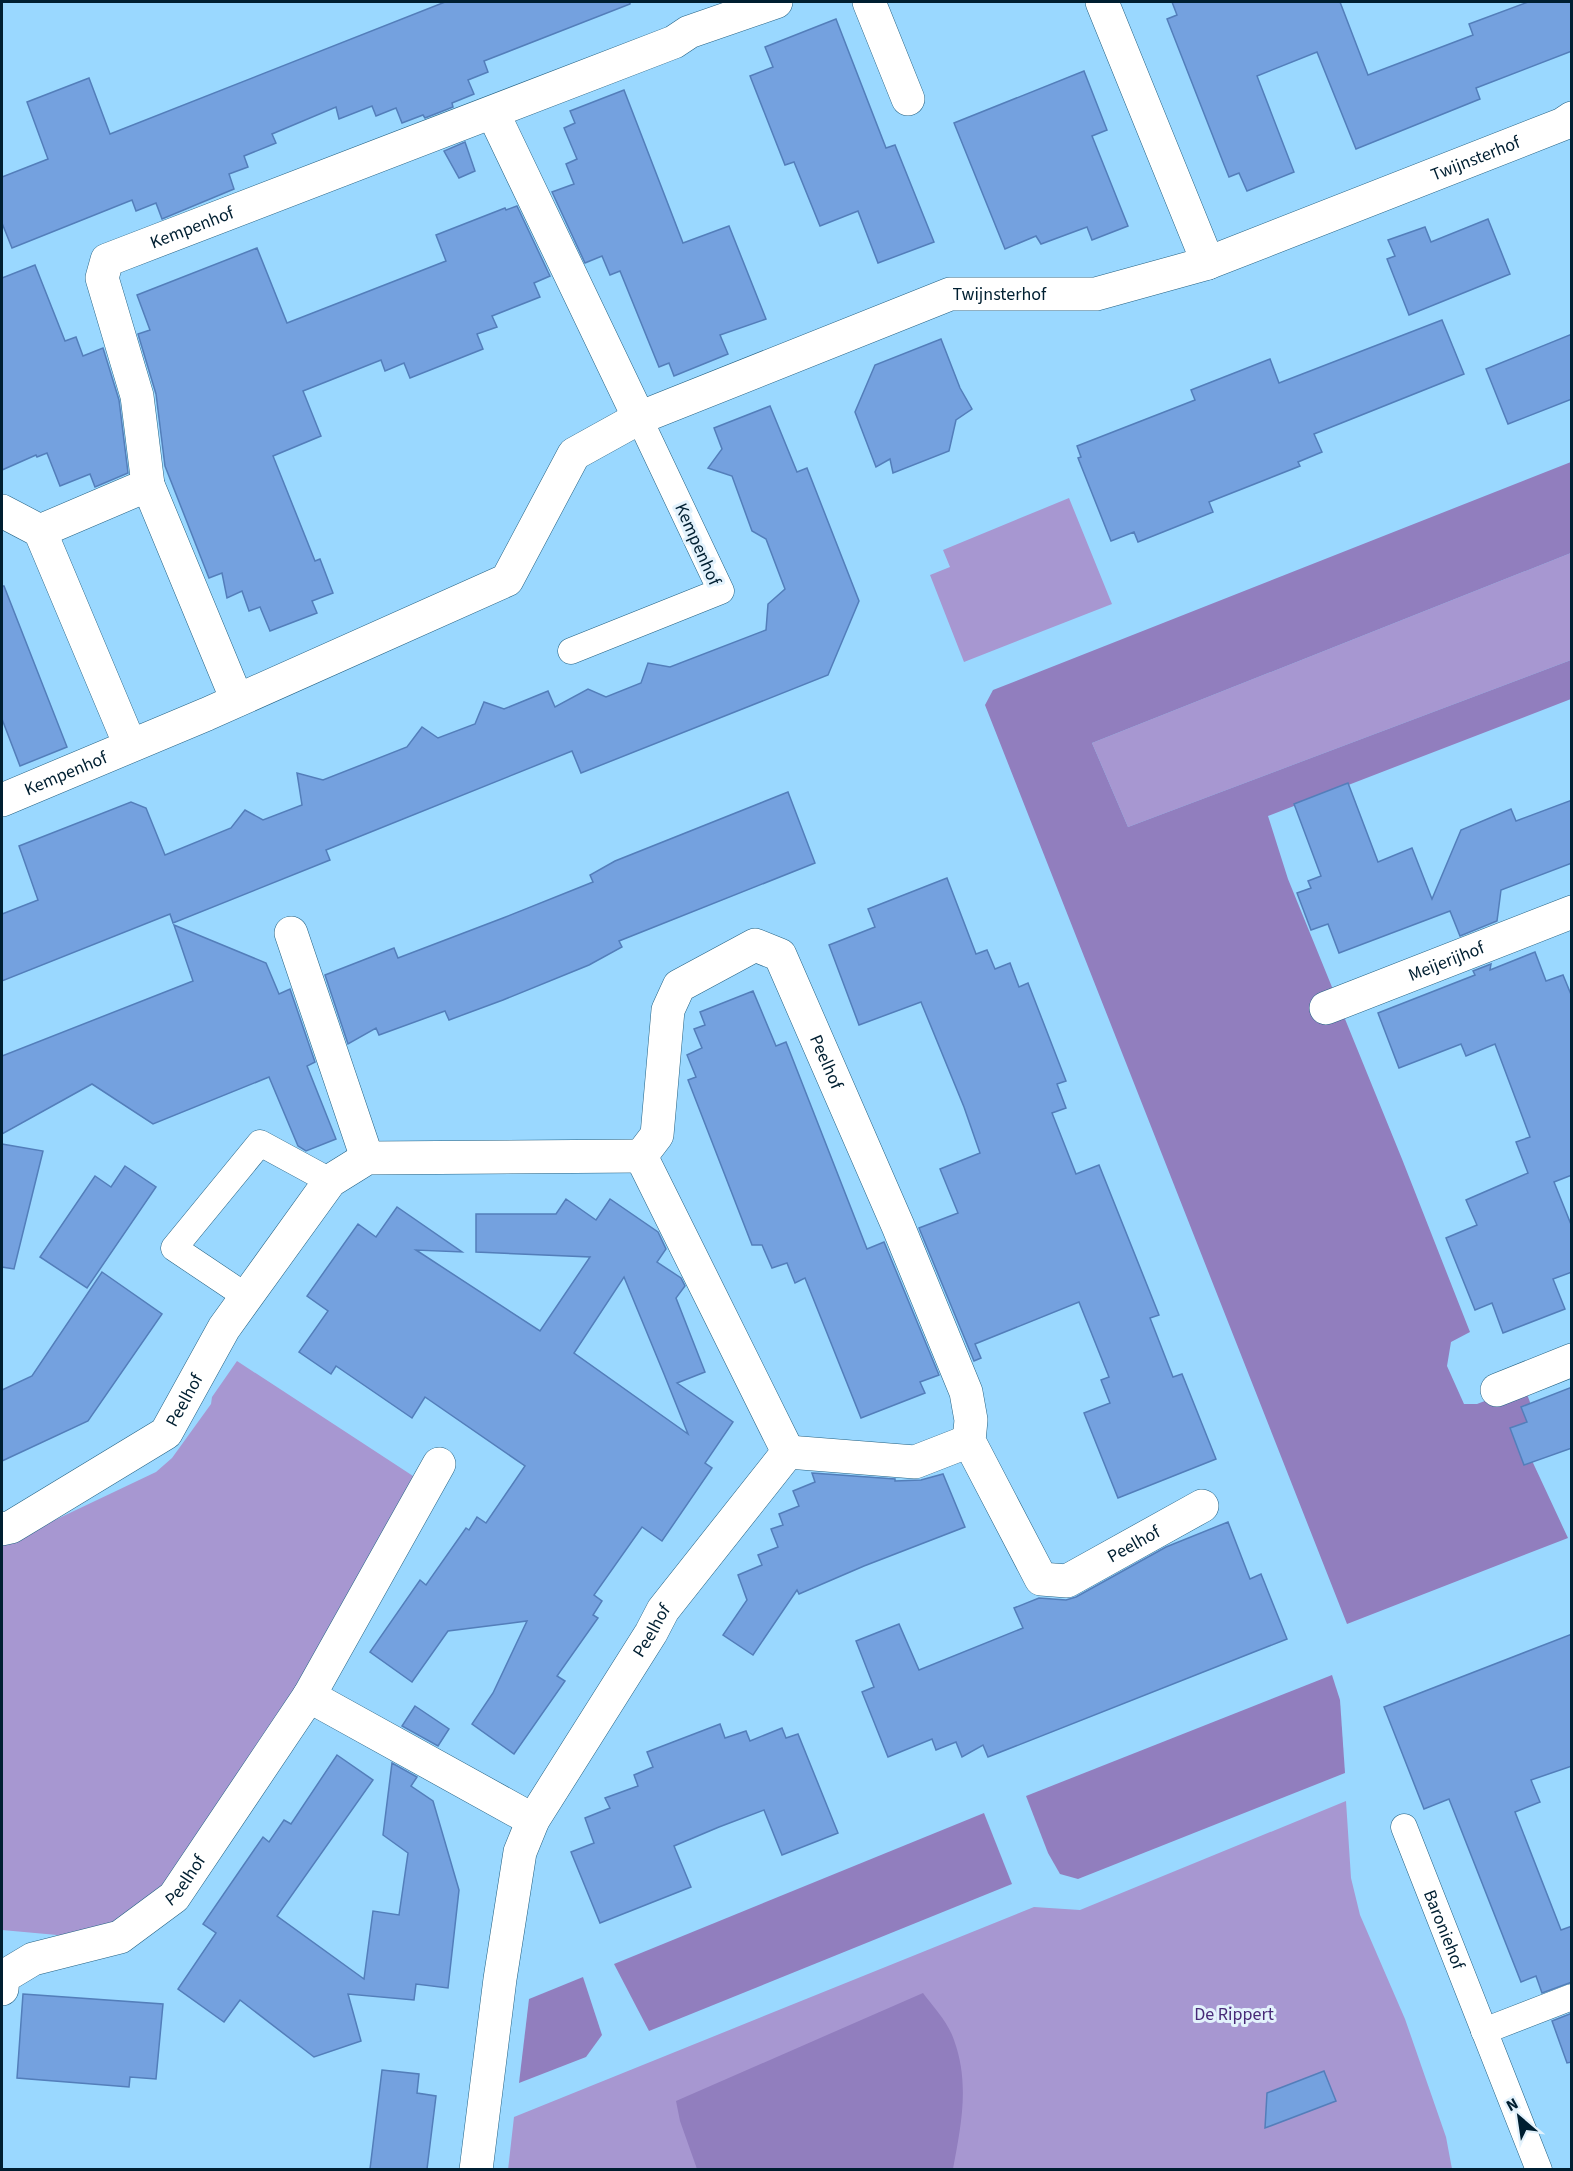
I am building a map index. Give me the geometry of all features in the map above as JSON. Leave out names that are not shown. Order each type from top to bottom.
[{"type":"street","name":"Kempenhof","points":[[237,700],[148,485],[138,396],[102,278],[107,260],[674,42],[688,32],[776,2]]},
{"type":"street","points":[[869,2],[908,99]]},
{"type":"street","points":[[1102,2],[1208,263]]},
{"type":"street","name":"Kempenhof","points":[[493,113],[639,418]]},
{"type":"street","name":"Twijnsterhof","points":[[797,355],[950,294],[1096,294],[1208,263],[1563,124],[1572,118]]},
{"type":"street","name":"Kempenhof","points":[[2,800],[237,700],[507,580],[574,454],[639,418],[797,355]]},
{"type":"street","points":[[2,511],[40,531],[148,485]]},
{"type":"street","name":"Kempenhof","points":[[40,531],[130,746]]},
{"type":"street","name":"Meijerijhof","points":[[1326,1008],[1570,916]]},
{"type":"street","points":[[291,933],[367,1158],[641,1156],[788,1452],[915,1462],[969,1441]]},
{"type":"street","name":"Peelhof","points":[[641,1156],[657,1135],[668,1010],[679,986],[755,945],[780,955],[898,1226],[966,1392],[971,1420],[969,1441],[1041,1579],[1067,1581],[1202,1506]]},
{"type":"street","name":"Peelhof","points":[[2,1529],[11,1527],[166,1433],[224,1328],[330,1181],[367,1158]]},
{"type":"street","points":[[1497,1390],[1572,1360]]},
{"type":"street","name":"Peelhof","points":[[476,2169],[500,1979],[520,1852],[533,1820],[651,1633],[663,1610],[788,1452]]},
{"type":"street","name":"Peelhof","points":[[2,1989],[3,1977],[33,1959],[120,1937],[174,1897],[309,1696],[439,1464]]},
{"type":"street","points":[[309,1696],[533,1820]]},
{"type":"lane","name":"Kempenhof","points":[[571,651],[721,591],[639,418]]},
{"type":"lane","points":[[247,1297],[174,1248],[260,1143],[330,1181]]},
{"type":"lane","name":"Baroniehof","points":[[1404,1827],[1539,2169]]},
{"type":"lane","points":[[1484,2031],[1572,1997]]},
{"type":"green space","points":[[1069,498],[1112,604],[964,662],[930,575],[950,567],[943,550]]},
{"type":"green space","points":[[1571,553],[1571,660],[1128,827],[1092,743]]},
{"type":"green space","points":[[237,1361],[436,1491],[307,1706],[123,1941],[2,1930],[2,1543],[15,1539],[156,1472],[172,1458],[211,1404],[212,1397]]},
{"type":"green space","name":"De Rippert","points":[[1346,1801],[1351,1878],[1360,1915],[1405,2019],[1446,2137],[1452,2169],[508,2170],[514,2117],[1034,1907],[1080,1910]]},
{"type":"shaded area","points":[[1571,462],[1571,553],[1092,743],[1128,827],[1571,660],[1571,699],[1268,816],[1288,879],[1470,1332],[1451,1342],[1447,1366],[1464,1404],[1477,1404],[1524,1386],[1538,1424],[1520,1435],[1568,1538],[1347,1624],[985,705],[993,690]]},
{"type":"shaded area","points":[[1332,1675],[1340,1700],[1345,1773],[1078,1879],[1060,1874],[1048,1853],[1026,1796]]},
{"type":"shaded area","points":[[984,1813],[1012,1884],[649,2031],[614,1964]]},
{"type":"shaded area","points":[[583,1977],[602,2035],[586,2057],[519,2083],[529,1999]]},
{"type":"shaded area","points":[[923,1993],[951,2033],[962,2073],[961,2121],[953,2169],[697,2169],[680,2121],[676,2101]]},
{"type":"building","points":[[445,2],[630,2],[630,4],[484,61],[488,72],[468,80],[474,94],[452,103],[453,107],[425,118],[423,115],[402,123],[396,108],[376,116],[372,106],[339,119],[336,107],[272,134],[276,143],[244,156],[248,167],[229,174],[234,189],[162,219],[156,203],[136,211],[132,200],[12,248],[2,223],[2,177],[48,159],[27,102],[89,78],[110,134]]},
{"type":"building","points":[[1172,2],[1340,2],[1368,75],[1473,35],[1469,24],[1528,2],[1572,2],[1572,51],[1476,88],[1480,99],[1356,149],[1317,52],[1257,76],[1294,172],[1247,191],[1239,173],[1229,177],[1223,162],[1167,19],[1177,15]]},
{"type":"building","points":[[836,19],[886,148],[895,145],[934,242],[878,263],[858,211],[820,226],[794,162],[785,165],[750,76],[773,67],[765,47]]},
{"type":"building","points":[[1084,71],[1107,130],[1092,136],[1128,226],[1092,240],[1087,227],[1041,244],[1036,236],[1005,249],[954,123]]},
{"type":"building","points":[[624,90],[683,243],[729,226],[766,319],[720,335],[728,354],[674,376],[669,363],[659,367],[620,271],[610,275],[602,256],[585,263],[552,192],[574,184],[566,164],[577,159],[564,128],[575,123],[570,111]]},
{"type":"building","points":[[465,142],[475,171],[459,178],[444,151]]},
{"type":"building","points":[[517,206],[550,276],[534,283],[540,297],[492,316],[497,327],[477,334],[483,349],[410,378],[404,363],[385,371],[381,360],[303,391],[321,436],[273,456],[315,561],[320,559],[333,593],[312,601],[317,613],[270,631],[260,607],[249,611],[242,591],[227,598],[222,573],[209,578],[165,466],[156,394],[138,334],[150,330],[137,295],[257,248],[287,323],[446,261],[436,235],[505,208],[506,210]]},
{"type":"building","points":[[1488,219],[1510,274],[1409,315],[1387,259],[1395,256],[1388,240],[1425,227],[1431,242]]},
{"type":"building","points":[[35,265],[65,341],[76,337],[83,356],[103,348],[119,400],[128,473],[95,487],[90,474],[60,486],[47,453],[37,457],[36,455],[2,470],[2,278]]},
{"type":"building","points":[[1442,320],[1464,374],[1314,434],[1322,452],[1298,462],[1300,466],[1209,502],[1213,512],[1138,542],[1134,532],[1111,541],[1078,458],[1081,457],[1077,446],[1195,400],[1191,390],[1270,359],[1279,383]]},
{"type":"building","points":[[1572,334],[1572,399],[1508,424],[1486,369]]},
{"type":"building","points":[[941,339],[960,388],[972,409],[956,420],[949,451],[893,473],[890,459],[876,467],[855,412],[875,365]]},
{"type":"building","points":[[770,406],[797,472],[807,468],[859,601],[828,675],[581,773],[572,751],[326,850],[330,860],[173,923],[170,914],[2,981],[2,914],[38,900],[19,846],[131,802],[146,808],[165,855],[231,828],[245,810],[263,820],[302,805],[297,773],[323,780],[407,747],[422,727],[438,738],[475,724],[484,702],[504,709],[548,691],[555,707],[588,689],[606,697],[641,683],[648,663],[670,667],[766,630],[768,604],[785,589],[766,539],[752,531],[732,476],[708,468],[722,449],[714,428]]},
{"type":"building","points":[[2,586],[4,586],[67,747],[20,766],[2,719]]},
{"type":"building","points":[[1348,783],[1378,862],[1412,848],[1432,899],[1461,830],[1511,809],[1516,821],[1572,800],[1572,863],[1501,890],[1497,921],[1460,936],[1450,911],[1339,953],[1328,924],[1311,930],[1297,893],[1311,888],[1308,881],[1321,876],[1294,804]]},
{"type":"building","points":[[788,792],[815,863],[619,941],[622,947],[589,965],[503,1000],[449,1020],[445,1011],[379,1035],[376,1028],[348,1044],[325,975],[394,948],[398,958],[503,918],[593,882],[590,875],[615,861]]},
{"type":"building","points":[[947,878],[976,954],[987,950],[995,969],[1010,963],[1019,987],[1028,983],[1066,1081],[1057,1084],[1066,1108],[1052,1113],[1076,1174],[1099,1165],[1159,1315],[1150,1318],[1173,1377],[1182,1374],[1216,1459],[1118,1498],[1084,1413],[1110,1403],[1101,1380],[1109,1377],[1079,1302],[975,1344],[981,1358],[974,1361],[919,1228],[958,1213],[940,1169],[980,1153],[964,1107],[921,1002],[859,1025],[829,945],[875,927],[868,909]]},
{"type":"building","points":[[174,925],[266,963],[279,994],[290,989],[315,1062],[307,1066],[336,1139],[306,1151],[298,1146],[269,1077],[153,1124],[92,1084],[2,1134],[2,1056],[193,981]]},
{"type":"building","points":[[1535,952],[1546,981],[1563,975],[1572,997],[1572,1175],[1554,1182],[1572,1227],[1572,1272],[1553,1279],[1565,1309],[1503,1333],[1492,1303],[1475,1310],[1446,1238],[1477,1225],[1466,1200],[1528,1173],[1516,1142],[1530,1137],[1495,1044],[1466,1056],[1461,1044],[1399,1068],[1378,1013],[1475,975],[1473,971],[1491,964],[1490,970]]},
{"type":"building","points":[[753,991],[776,1046],[786,1042],[867,1249],[884,1242],[939,1375],[920,1382],[925,1393],[861,1418],[805,1278],[795,1283],[787,1263],[772,1268],[762,1245],[752,1245],[688,1080],[696,1077],[687,1055],[702,1048],[694,1029],[705,1025],[700,1012]]},
{"type":"building","points":[[2,1144],[43,1151],[14,1269],[2,1267]]},
{"type":"building","points":[[125,1166],[156,1187],[87,1288],[40,1257],[95,1176],[111,1187]]},
{"type":"building","points":[[566,1199],[596,1220],[610,1199],[658,1232],[666,1249],[657,1262],[681,1278],[685,1286],[676,1298],[705,1372],[677,1383],[733,1422],[705,1463],[712,1468],[662,1541],[642,1527],[594,1595],[602,1601],[593,1615],[598,1618],[557,1676],[565,1681],[514,1754],[472,1724],[493,1693],[527,1621],[448,1631],[412,1682],[370,1652],[420,1580],[426,1585],[466,1528],[469,1530],[477,1517],[486,1523],[525,1466],[425,1397],[412,1418],[336,1366],[331,1374],[299,1352],[328,1311],[307,1296],[358,1224],[376,1237],[397,1207],[462,1252],[416,1250],[540,1331],[590,1257],[476,1252],[476,1214],[556,1214]],"holes":[[[624,1277],[688,1434],[574,1353]]]},
{"type":"building","points":[[102,1272],[162,1314],[88,1421],[2,1461],[2,1390],[32,1376]]},
{"type":"building","points":[[1572,1387],[1572,1448],[1524,1465],[1510,1428],[1527,1422],[1521,1407]]},
{"type":"building","points":[[812,1473],[895,1479],[895,1481],[921,1480],[943,1474],[965,1527],[799,1594],[797,1590],[753,1655],[723,1635],[747,1600],[738,1575],[762,1565],[758,1555],[778,1547],[771,1529],[783,1525],[779,1514],[799,1506],[793,1491],[815,1482]]},
{"type":"building","points":[[1228,1522],[1250,1579],[1261,1574],[1287,1639],[988,1757],[983,1745],[962,1757],[956,1742],[936,1750],[932,1739],[888,1757],[862,1692],[874,1687],[856,1641],[899,1624],[919,1670],[1023,1628],[1014,1608],[1039,1598],[1066,1600],[1076,1597],[1166,1547]]},
{"type":"building","points":[[1572,1634],[1572,1766],[1531,1780],[1540,1802],[1515,1812],[1561,1930],[1572,1926],[1572,1982],[1542,1993],[1536,1976],[1521,1982],[1449,1799],[1424,1809],[1384,1707]]},
{"type":"building","points":[[415,1706],[449,1729],[438,1746],[402,1726]]},
{"type":"building","points":[[720,1724],[725,1738],[746,1731],[750,1741],[782,1728],[786,1738],[798,1734],[838,1833],[782,1855],[764,1810],[719,1827],[674,1846],[691,1887],[600,1923],[571,1852],[594,1843],[585,1818],[610,1808],[605,1798],[638,1786],[634,1775],[653,1767],[647,1752]]},
{"type":"building","points":[[337,1755],[373,1780],[277,1916],[364,1979],[373,1911],[399,1915],[408,1853],[383,1835],[392,1763],[417,1777],[411,1786],[433,1801],[459,1890],[448,1988],[416,1984],[414,2000],[348,1994],[361,2041],[314,2057],[240,2000],[224,2022],[178,1989],[216,1933],[203,1924],[263,1837],[269,1842],[284,1820],[291,1824]]},
{"type":"building","points":[[23,1994],[163,2004],[156,2079],[130,2077],[129,2087],[17,2078]]},
{"type":"building","points":[[1572,2013],[1572,2062],[1567,2063],[1552,2021]]},
{"type":"building","points":[[382,2070],[419,2074],[417,2093],[436,2096],[427,2169],[370,2169]]},
{"type":"building","points":[[1324,2071],[1336,2101],[1265,2128],[1267,2093]]}]
